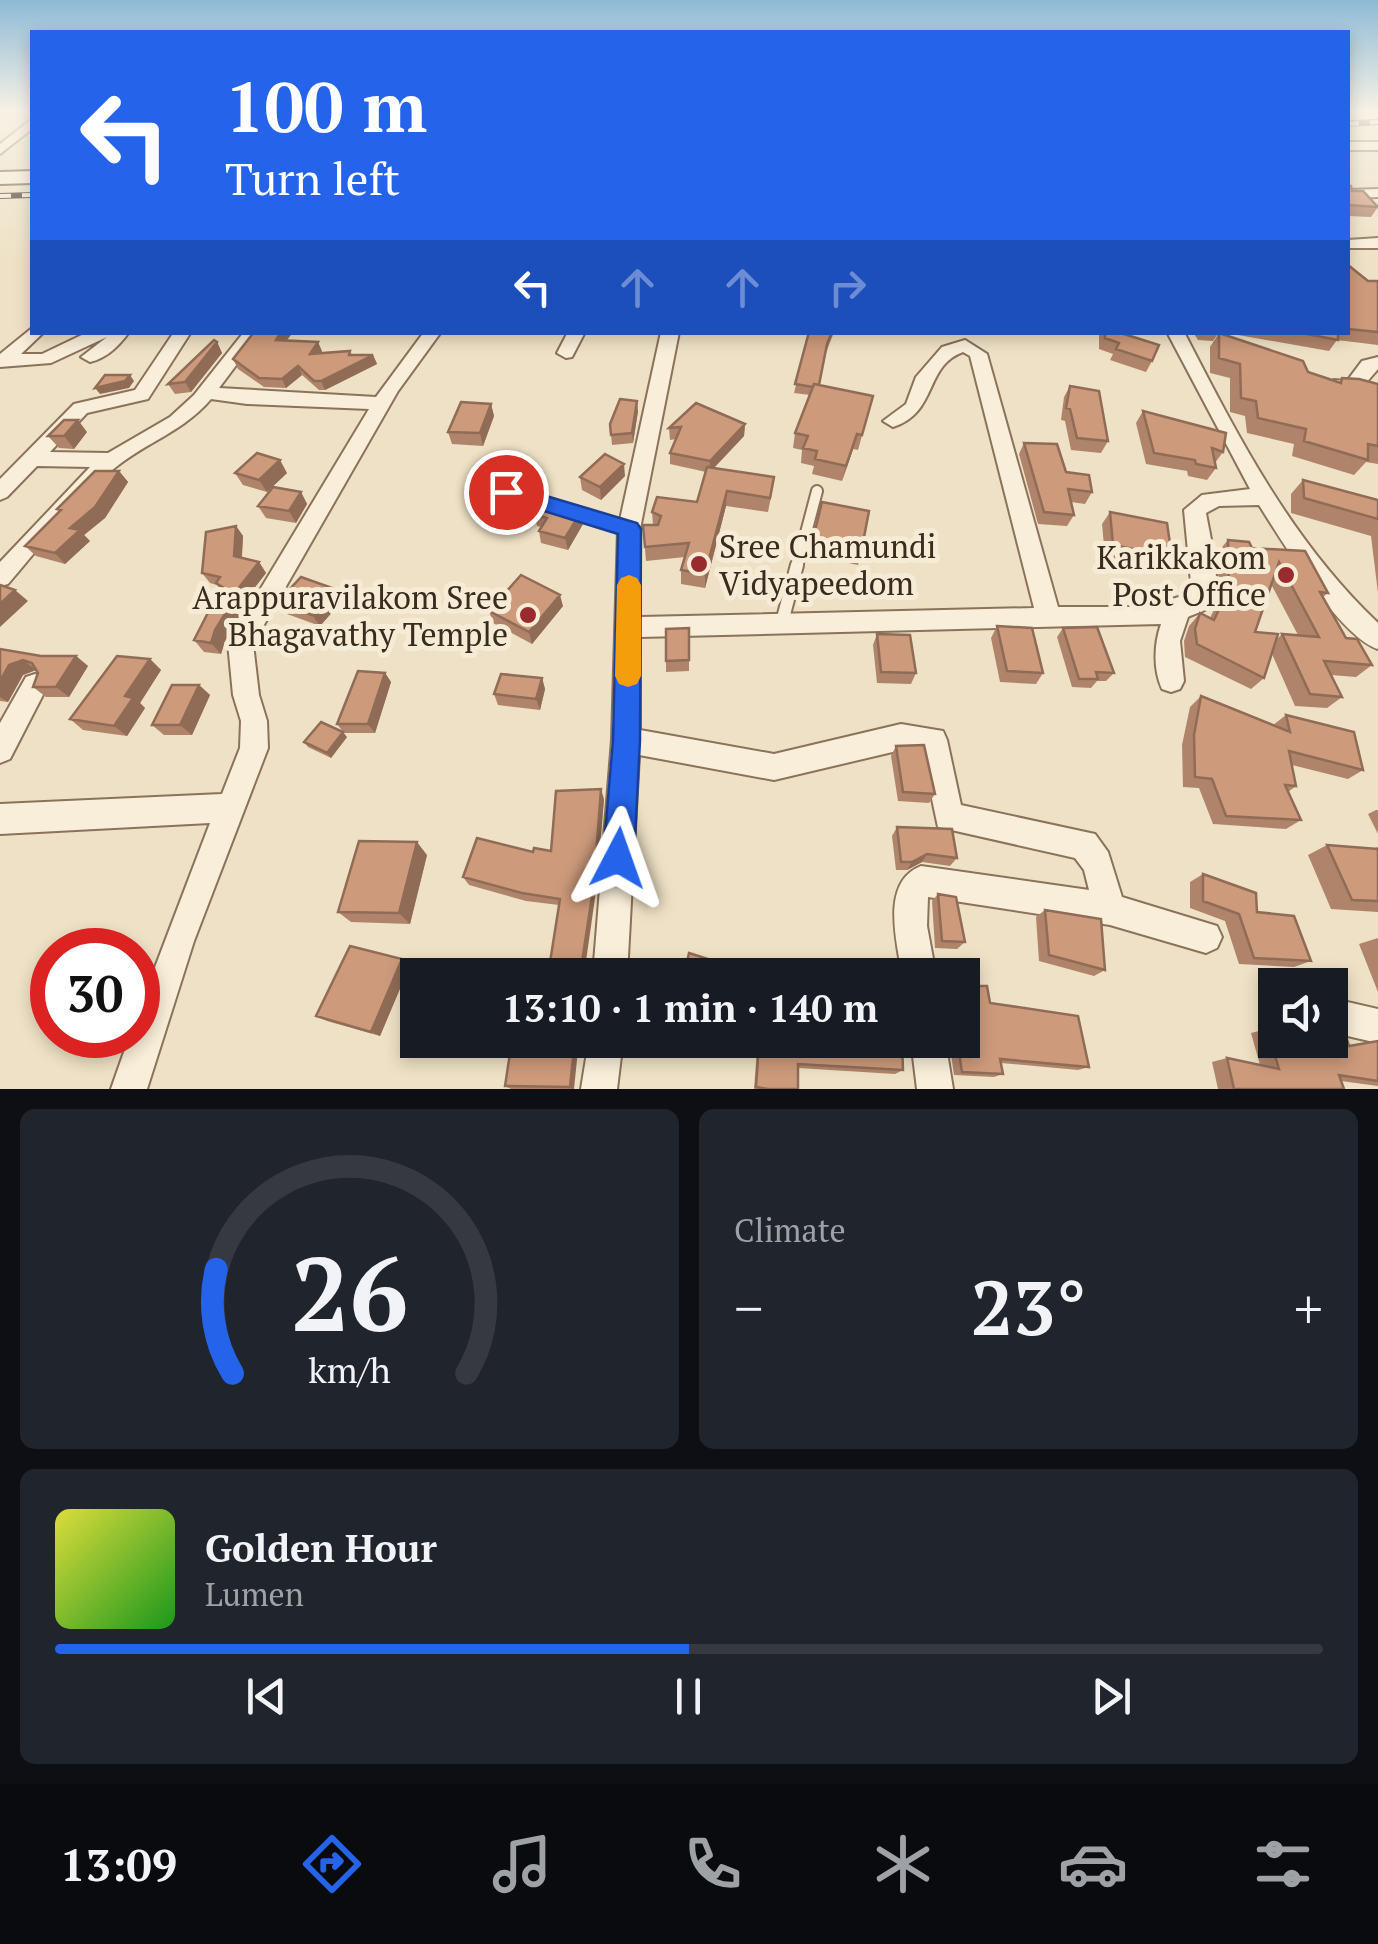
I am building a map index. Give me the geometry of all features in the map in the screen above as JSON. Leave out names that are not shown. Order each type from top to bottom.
[{"type":"main road","points":[[0,178],[30,177]]},
{"type":"street","points":[[1350,194],[1378,193]]},
{"type":"street","points":[[1350,244],[1378,244]]},
{"type":"street","points":[[1,362],[32,335]]},
{"type":"street","points":[[1,362],[45,360],[96,335]]},
{"type":"street","points":[[90,356],[107,347],[117,335]]},
{"type":"street","points":[[0,492],[81,408],[142,395],[181,335]]},
{"type":"street","points":[[0,577],[54,514],[111,460],[176,422],[252,335]]},
{"type":"street","points":[[129,1089],[228,808],[254,748],[254,721],[246,694],[240,643],[382,403],[430,335]]},
{"type":"street","points":[[566,353],[576,335]]},
{"type":"street","points":[[611,958],[626,740],[630,529],[669,335]]},
{"type":"street","points":[[1177,335],[1266,497],[1355,620],[1378,638]]},
{"type":"street","points":[[892,421],[914,406],[925,376],[948,352],[965,345],[978,354],[1049,617]]},
{"type":"street","points":[[1310,382],[1352,388],[1368,365],[1378,362]]},
{"type":"street","points":[[206,392],[247,398],[382,403]]},
{"type":"street","points":[[32,459],[111,460]]},
{"type":"street","points":[[629,627],[1005,622],[1049,617],[1116,621],[1178,610],[1203,600],[1205,583],[1195,510],[1203,502],[1266,497]]},
{"type":"street","points":[[1171,681],[1168,640],[1178,610]]},
{"type":"street","points":[[0,750],[35,685]]},
{"type":"street","points":[[626,740],[774,767],[901,738],[933,740],[948,816],[1084,846],[1098,863],[1110,909]]},
{"type":"street","points":[[0,819],[228,808]]},
{"type":"street","points":[[917,958],[910,908],[912,891],[921,881],[1110,909],[1206,937]]},
{"type":"street","points":[[1348,1018],[1378,1026]]},
{"type":"street","points":[[599,1089],[603,1058]]},
{"type":"street","points":[[931,1058],[935,1089]]},
{"type":"lane","points":[[781,626],[816,491]]},
{"type":"lane","points":[[506,492],[630,529]]},
{"type":"building","points":[[1350,186],[1352,191],[1363,191],[1378,207],[1350,205]]},
{"type":"building","points":[[1350,267],[1368,281],[1378,281],[1378,332],[1350,329]]},
{"type":"building","points":[[252,335],[318,342],[310,354],[350,351],[349,355],[373,355],[321,381],[314,381],[298,366],[282,379],[259,378],[233,359]]},
{"type":"building","points":[[808,335],[831,335],[819,385],[795,384]]},
{"type":"building","points":[[1127,335],[1159,345],[1152,361],[1116,349],[1119,343],[1105,338]]},
{"type":"building","points":[[1219,335],[1225,335],[1303,361],[1308,372],[1341,383],[1342,378],[1378,384],[1378,446],[1368,444],[1368,460],[1304,441],[1306,429],[1258,418],[1256,401],[1241,398],[1240,364],[1219,358]]},
{"type":"building","points":[[1312,335],[1338,335],[1338,340]]},
{"type":"building","points":[[214,340],[217,342],[185,382],[168,384]]},
{"type":"building","points":[[105,375],[130,375],[125,381],[95,388]]},
{"type":"building","points":[[814,384],[873,396],[862,435],[857,434],[846,466],[815,459],[817,451],[803,448],[808,436],[795,433]]},
{"type":"building","points":[[1070,386],[1099,391],[1108,441],[1077,438],[1070,409],[1066,408]]},
{"type":"building","points":[[620,399],[637,401],[632,433],[611,435],[610,424]]},
{"type":"building","points":[[461,402],[491,404],[480,433],[448,432]]},
{"type":"building","points":[[696,403],[745,424],[710,461],[670,453],[681,427],[669,428]]},
{"type":"building","points":[[1143,411],[1226,433],[1223,452],[1212,448],[1216,468],[1154,453]]},
{"type":"building","points":[[64,420],[78,420],[64,436],[48,436]]},
{"type":"building","points":[[1024,443],[1057,444],[1066,472],[1089,475],[1092,492],[1068,489],[1074,515],[1044,512]]},
{"type":"building","points":[[257,453],[280,460],[259,480],[235,473]]},
{"type":"building","points":[[605,454],[624,464],[600,487],[580,477]]},
{"type":"building","points":[[707,467],[774,477],[770,498],[727,491],[705,574],[681,570],[689,543],[645,547],[643,525],[658,525],[661,516],[652,512],[657,497],[697,502]]},
{"type":"building","points":[[95,471],[119,471],[95,507],[70,528],[80,530],[55,553],[25,546],[61,510],[57,509]]},
{"type":"building","points":[[1303,480],[1378,500],[1378,519],[1304,498]]},
{"type":"building","points":[[273,487],[301,492],[289,511],[258,506]]},
{"type":"building","points":[[543,501],[581,512],[565,538],[539,531],[547,518],[534,514]]},
{"type":"building","points":[[822,502],[869,511],[861,553],[812,543]]},
{"type":"building","points":[[1110,512],[1167,523],[1172,557],[1113,545]]},
{"type":"building","points":[[236,526],[234,556],[259,562],[234,594],[216,583],[220,577],[202,573],[206,532]]},
{"type":"building","points":[[1228,540],[1249,542],[1252,548],[1305,551],[1328,593],[1320,592],[1346,638],[1357,639],[1372,665],[1324,661],[1342,697],[1310,694],[1282,634],[1319,637],[1279,562],[1255,632],[1278,634],[1264,678],[1197,644],[1195,629],[1200,613],[1214,620],[1229,588]]},
{"type":"building","name":"Arappuravilakom Sree Bhagavathy Temple","points":[[521,575],[560,595],[529,632],[489,611]]},
{"type":"building","points":[[301,577],[335,589],[312,615],[278,602]]},
{"type":"building","points":[[0,585],[15,590],[0,604]]},
{"type":"building","points":[[216,597],[234,599],[211,643],[194,640]]},
{"type":"building","points":[[997,626],[1032,628],[1043,673],[1007,671]]},
{"type":"building","points":[[1097,627],[1114,673],[1096,672],[1098,679],[1079,679],[1063,628]]},
{"type":"building","points":[[689,628],[689,660],[666,661],[666,629]]},
{"type":"building","points":[[877,634],[910,635],[916,673],[881,672]]},
{"type":"building","points":[[0,649],[41,656],[76,656],[56,687],[33,687],[38,673],[32,663],[23,660],[9,665],[0,681]]},
{"type":"building","points":[[117,656],[150,659],[125,696],[133,698],[114,726],[70,719]]},
{"type":"building","points":[[358,671],[385,673],[368,724],[337,724]]},
{"type":"building","points":[[501,674],[542,678],[536,699],[494,694]]},
{"type":"building","points":[[172,685],[199,685],[180,725],[152,725]]},
{"type":"building","points":[[1201,696],[1290,732],[1286,715],[1354,732],[1363,770],[1289,751],[1296,786],[1285,785],[1301,820],[1226,816],[1212,779],[1195,777],[1194,735]]},
{"type":"building","points":[[321,722],[343,732],[327,753],[304,742]]},
{"type":"building","points":[[924,745],[935,794],[903,792],[896,746]]},
{"type":"building","points":[[601,789],[594,883],[583,958],[551,958],[560,899],[463,877],[477,838],[533,852],[534,848],[551,851],[556,791]]},
{"type":"building","points":[[897,827],[952,829],[957,858],[927,854],[912,862],[901,862]]},
{"type":"building","points":[[359,841],[417,842],[399,913],[338,912]]},
{"type":"building","points":[[1327,845],[1378,849],[1378,901],[1352,900]]},
{"type":"building","points":[[1203,874],[1256,893],[1257,912],[1294,916],[1311,961],[1254,958],[1239,914],[1203,901]]},
{"type":"building","points":[[938,894],[956,897],[965,942],[942,941]]},
{"type":"building","points":[[1045,910],[1101,919],[1105,970],[1049,955]]},
{"type":"building","points":[[350,946],[400,958],[371,1032],[316,1016]]},
{"type":"building","points":[[980,986],[987,986],[990,1003],[1078,1016],[1089,1067],[1000,1059],[1003,1074],[962,1072],[960,1058],[980,1058]]},
{"type":"building","points":[[1378,1041],[1378,1081],[1339,1075],[1344,1089],[1234,1089],[1227,1058],[1279,1069],[1276,1058],[1348,1058],[1348,1043],[1349,1046]]},
{"type":"building","points":[[509,1058],[573,1058],[570,1087],[505,1086]]},
{"type":"building","points":[[758,1058],[903,1058],[903,1070],[798,1064],[798,1089],[756,1087]]},
{"type":"railway","points":[[0,196],[30,195]]},
{"type":"slow traffic","points":[[628,676],[629,585]]},
{"type":"place","name":"Sree Chamundi Vidyapeedom","points":[[699,564]]},
{"type":"place","name":"Karikkakom Post Office","points":[[1286,575]]},
{"type":"place","name":"Arappuravilakom Sree Bhagavathy Temple","points":[[528,615]]},
{"type":"route","points":[[506,492],[630,529],[626,740],[618,858]]}]
